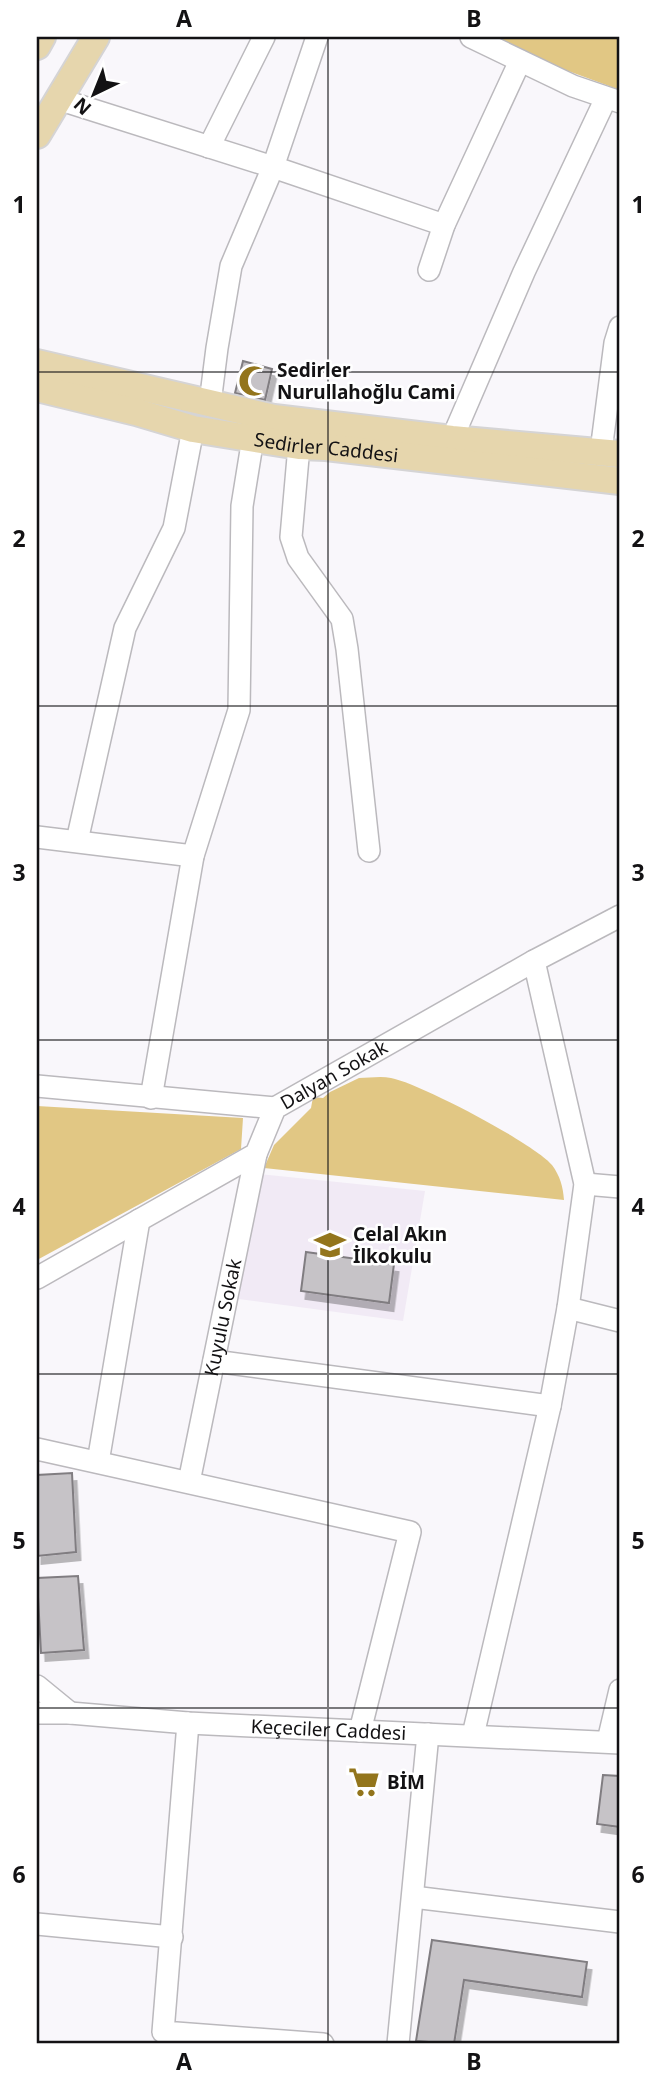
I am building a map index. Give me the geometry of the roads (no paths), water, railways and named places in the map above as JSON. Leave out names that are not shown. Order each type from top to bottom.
[{"type":"main road","points":[[37,46],[42,37]]},
{"type":"main road","points":[[37,135],[96,37]]},
{"type":"main road","name":"Sedirler Caddesi","points":[[37,363],[274,418],[620,481]]},
{"type":"main road","name":"Sedirler Caddesi","points":[[37,388],[193,429],[299,446],[610,452]]},
{"type":"street","points":[[209,147],[264,37]]},
{"type":"street","points":[[210,403],[231,266],[273,167],[317,37]]},
{"type":"street","points":[[452,451],[524,272],[613,100],[573,86],[471,37]]},
{"type":"street","points":[[429,270],[444,225],[520,61]]},
{"type":"street","points":[[58,99],[444,225]]},
{"type":"street","points":[[610,452],[615,344],[620,327]]},
{"type":"street","points":[[77,841],[125,628],[174,528],[193,429]]},
{"type":"street","points":[[151,1098],[193,856],[239,710],[242,506],[253,438]]},
{"type":"street","points":[[299,446],[291,537],[298,558],[342,619],[369,851]]},
{"type":"street","points":[[37,837],[193,856]]},
{"type":"street","name":"Dalyan Sokak","points":[[256,1154],[275,1108],[534,961],[620,916]]},
{"type":"street","points":[[473,1735],[550,1406],[568,1308],[585,1184],[534,961]]},
{"type":"street","points":[[37,1086],[275,1108]]},
{"type":"street","points":[[37,1278],[256,1154]]},
{"type":"street","name":"Kuyulu Sokak","points":[[189,1482],[256,1154]]},
{"type":"street","points":[[585,1184],[620,1187]]},
{"type":"street","points":[[98,1462],[139,1220]]},
{"type":"street","points":[[568,1308],[620,1321]]},
{"type":"street","points":[[214,1361],[550,1406]]},
{"type":"street","points":[[37,1449],[410,1532],[360,1731]]},
{"type":"street","points":[[37,1686],[70,1713]]},
{"type":"street","points":[[614,1742],[620,1690]]},
{"type":"street","name":"Keçeciler Caddesi","points":[[37,1713],[70,1713],[188,1723],[614,1742]]},
{"type":"street","points":[[37,1723],[70,1713]]},
{"type":"street","points":[[188,1723],[163,2032],[323,2044]]},
{"type":"street","points":[[398,2044],[428,1734]]},
{"type":"street","points":[[412,1897],[620,1922]]},
{"type":"street","points":[[37,1924],[172,1937]]},
{"type":"place","name":"Sedirler Nurullahoğlu Cami","points":[[254,381]]},
{"type":"place","name":"Celal Akın İlkokulu","points":[[330,1245]]},
{"type":"place","name":"BİM","points":[[364,1782]]}]
